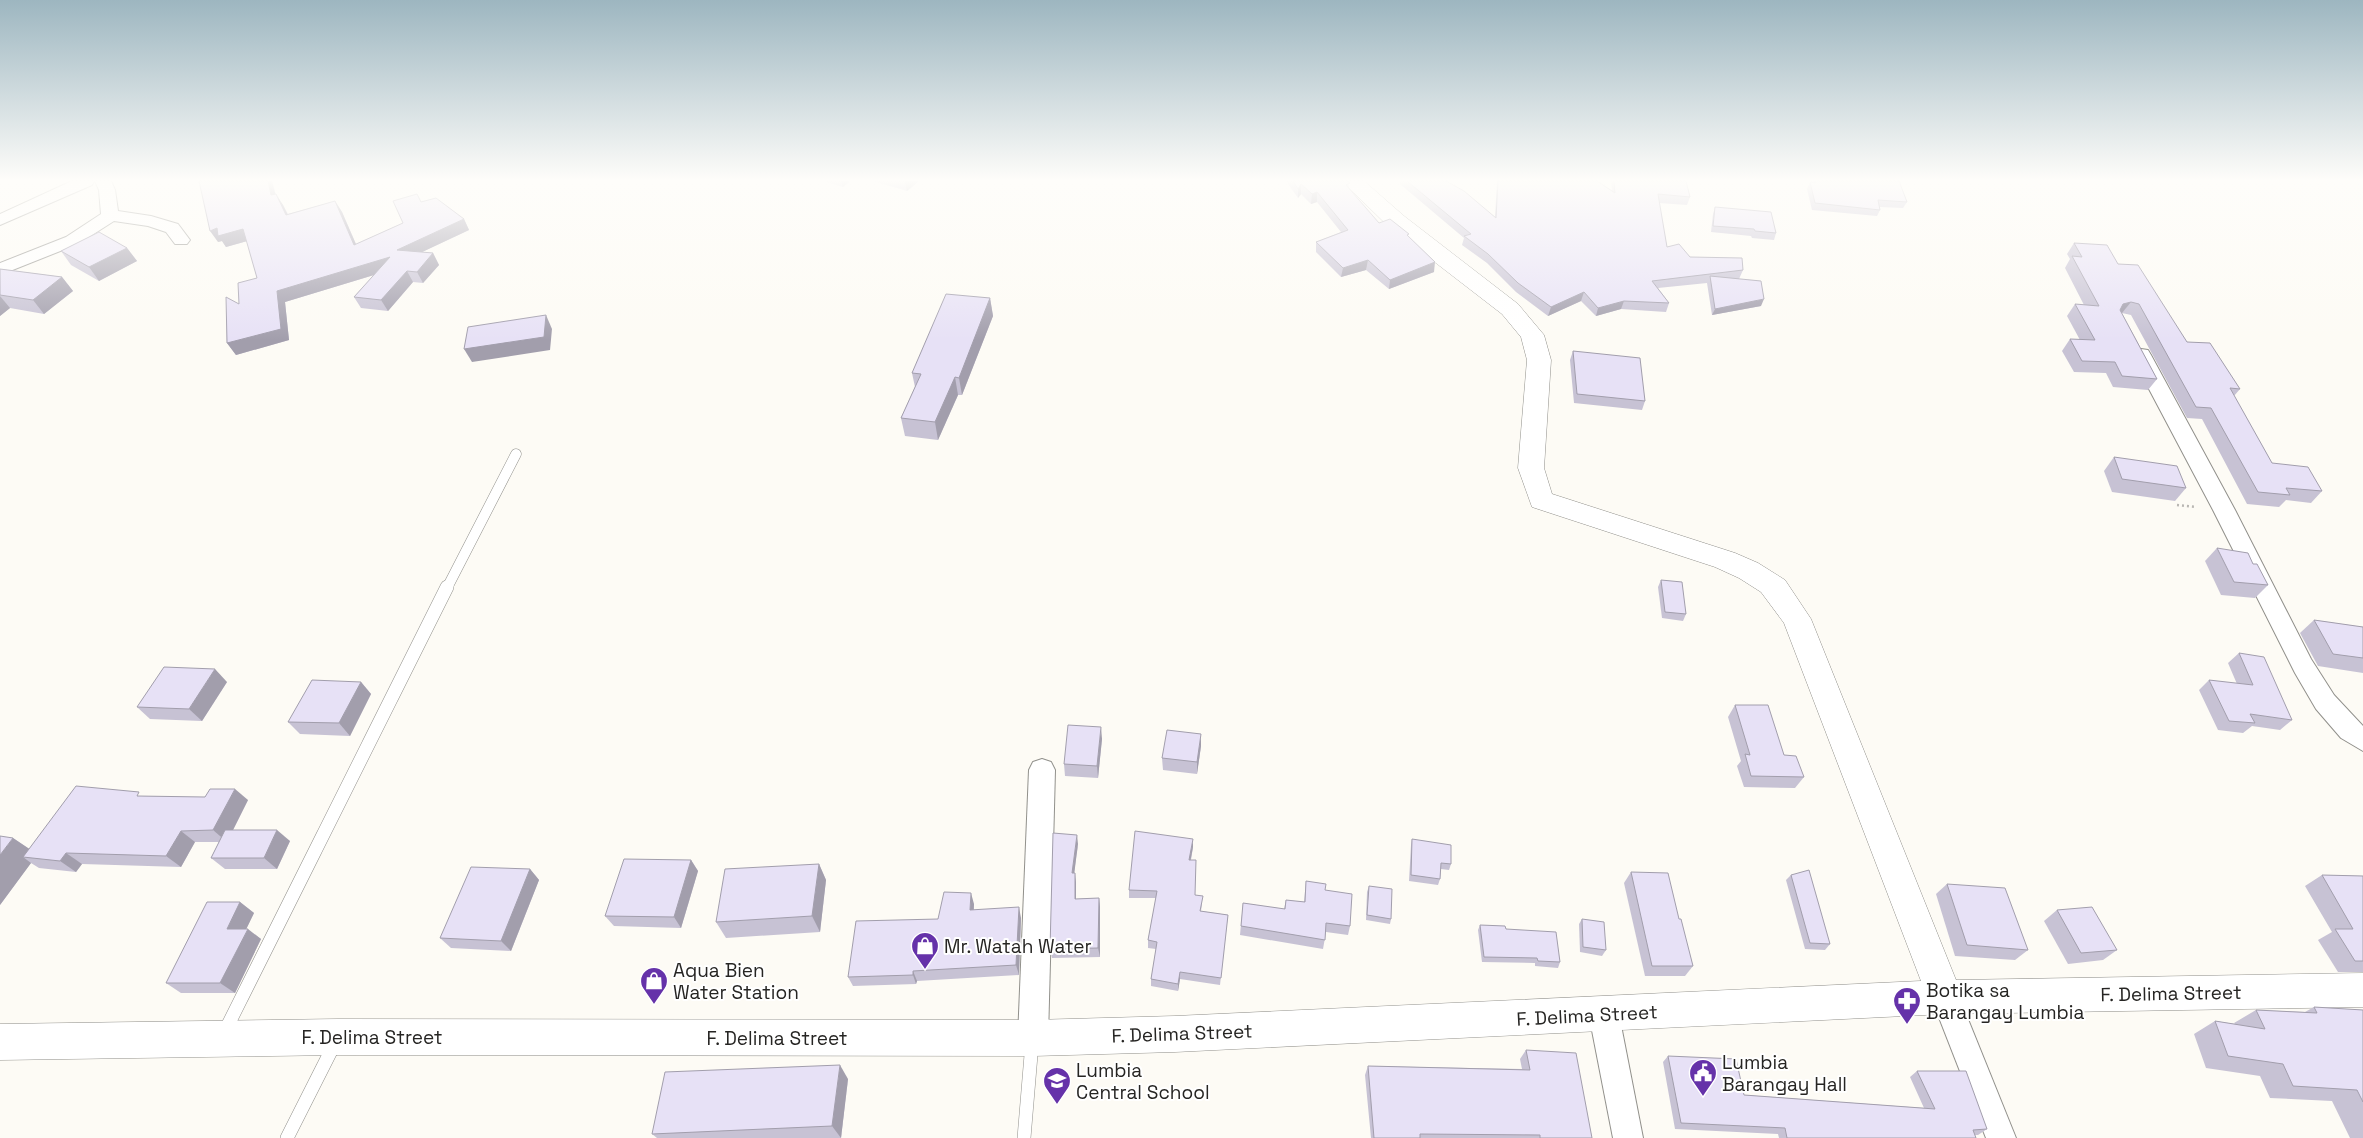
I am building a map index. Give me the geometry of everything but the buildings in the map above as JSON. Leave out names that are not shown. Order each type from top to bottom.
[{"type":"street","points":[[0,269],[66,244],[83,234]]},
{"type":"street","points":[[177,234],[181,240]]},
{"type":"street","points":[[1413,234],[1510,309],[1532,335],[1539,360],[1531,468],[1541,500],[1725,560],[1751,571],[1772,584],[1797,619],[2001,1138]]},
{"type":"street","points":[[2132,338],[2237,535],[2303,666],[2325,702],[2350,731],[2363,740]]},
{"type":"street","points":[[1033,1038],[1042,770]]},
{"type":"street","name":"F. Delima Street","points":[[0,1042],[338,1036],[1033,1038],[1175,1034],[1945,998],[2363,990]]},
{"type":"street","points":[[1604,1015],[1628,1138]]},
{"type":"lane","points":[[221,1039],[474,532],[516,454]]},
{"type":"lane","points":[[287,1138],[338,1036]]},
{"type":"lane","points":[[1024,1138],[1033,1038]]},
{"type":"place","name":"Mr. Watah Water","points":[[925,970]]},
{"type":"place","name":"Aqua Bien Water Station","points":[[654,1005]]},
{"type":"place","name":"Botika sa Barangay Lumbia","points":[[1907,1025]]},
{"type":"place","name":"Lumbia Barangay Hall","points":[[1703,1097]]},
{"type":"place","name":"Lumbia Central School","points":[[1057,1105]]}]
